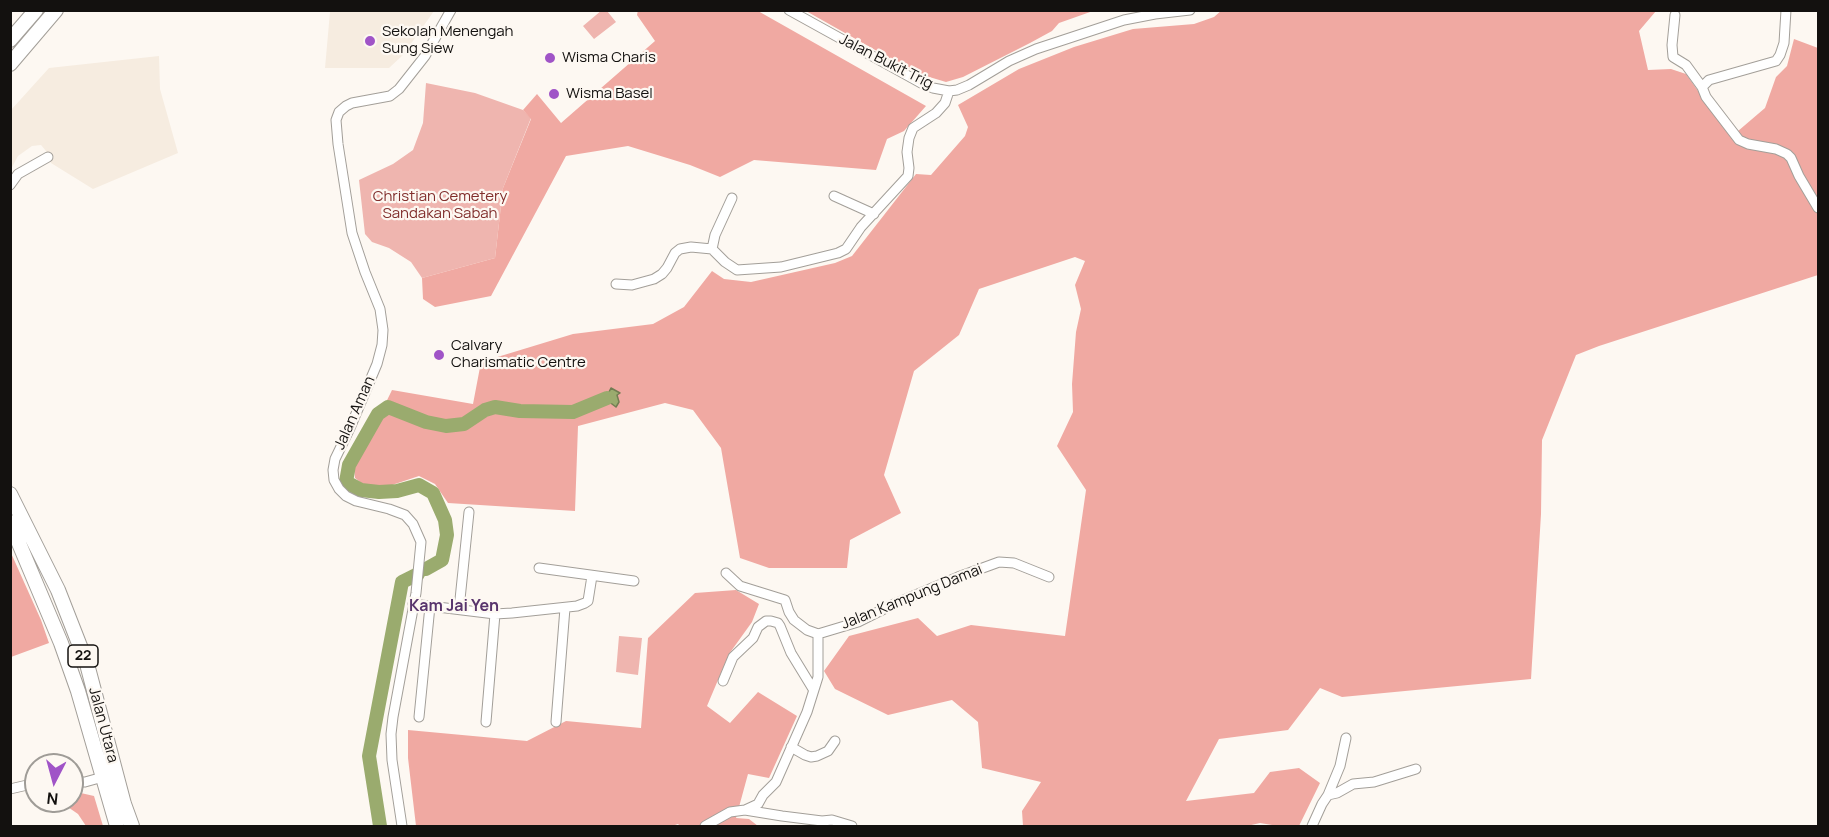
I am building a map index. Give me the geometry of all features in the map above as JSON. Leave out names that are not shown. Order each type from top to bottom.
[{"type":"highway","points":[[10,40],[36,10]]},
{"type":"highway","points":[[10,64],[56,10]]},
{"type":"highway","name":"Jalan Utara","points":[[10,494],[58,590],[87,664],[124,804],[132,826]]},
{"type":"highway","name":"Jalan Utara","points":[[10,522],[61,643],[78,691],[117,826]]},
{"type":"street","name":"Jalan Aman","points":[[402,826],[392,760],[391,734],[421,542],[413,524],[405,515],[356,501],[346,496],[334,480],[335,459],[364,397],[382,345],[380,309],[352,232],[336,120],[339,112],[346,105],[390,96],[399,89],[425,56],[451,10]]},
{"type":"street","name":"Jalan Bukit Trig","points":[[789,10],[921,83],[949,91],[969,86],[1009,61],[1036,49],[1124,20],[1190,10]]},
{"type":"street","points":[[1702,87],[1709,80],[1776,61],[1784,43],[1786,10]]},
{"type":"street","points":[[1675,15],[1673,57],[1686,65],[1702,87],[1706,97],[1739,140],[1776,149],[1791,158],[1818,208]]},
{"type":"street","points":[[616,284],[632,285],[654,279],[668,268],[675,253],[680,249],[692,247],[712,249],[737,270],[782,267],[846,249],[861,227],[908,176],[907,152],[913,128],[936,113],[945,103],[949,91]]},
{"type":"street","points":[[10,185],[18,174],[48,157]]},
{"type":"street","points":[[834,196],[874,214]]},
{"type":"street","points":[[712,249],[715,235],[732,198]]},
{"type":"street","points":[[459,609],[469,512]]},
{"type":"street","name":"Jalan Kampung Damai","points":[[818,634],[858,622],[958,576],[999,562],[1014,563],[1049,577]]},
{"type":"street","points":[[539,568],[634,581]]},
{"type":"street","points":[[705,826],[730,812],[745,810],[758,804],[763,795],[776,782],[807,712],[818,677],[818,634],[807,630],[794,620],[785,600],[740,586],[726,573]]},
{"type":"street","points":[[413,604],[495,614],[566,608],[582,605],[588,601],[592,576]]},
{"type":"street","points":[[419,717],[430,606]]},
{"type":"street","points":[[556,722],[566,608]]},
{"type":"street","points":[[486,722],[495,614]]},
{"type":"street","points":[[723,681],[733,657],[753,638],[758,627],[766,621],[771,621],[780,626],[791,653],[813,689]]},
{"type":"street","points":[[1312,826],[1340,766],[1346,738]]},
{"type":"street","points":[[791,747],[810,757],[828,751],[836,741]]},
{"type":"street","points":[[1328,795],[1353,784],[1374,782],[1416,768]]},
{"type":"street","points":[[84,782],[103,777]]},
{"type":"street","points":[[745,810],[825,824],[832,820],[852,826]]},
{"type":"shaded area","name":"Sekolah Menengah Sung Siew","points":[[340,10],[434,11],[403,55],[389,68],[325,68],[330,12],[340,12]]},
{"type":"shaded area","points":[[638,10],[758,11],[926,106],[904,131],[887,139],[876,170],[754,160],[720,177],[628,146],[566,156],[491,296],[435,307],[423,299],[422,278],[495,258],[503,188],[531,119],[523,110],[537,94],[561,123],[655,41],[637,15]]},
{"type":"shaded area","points":[[1222,10],[1656,11],[1639,31],[1648,70],[1671,69],[1686,74],[1731,137],[1765,108],[1776,77],[1787,66],[1794,39],[1818,48],[1818,275],[1576,355],[1542,440],[1541,514],[1531,679],[1342,697],[1320,688],[1288,730],[1219,739],[1186,801],[1254,793],[1270,772],[1299,768],[1320,783],[1299,826],[1260,823],[1247,826],[1023,826],[1022,811],[1041,782],[982,768],[978,722],[952,700],[888,715],[835,689],[824,671],[849,636],[918,618],[937,636],[971,625],[1065,636],[1086,490],[1057,446],[1073,412],[1072,384],[1076,332],[1081,309],[1075,285],[1085,261],[1075,257],[979,289],[959,335],[914,371],[884,475],[901,513],[850,540],[847,568],[769,568],[740,558],[721,448],[693,410],[665,403],[578,426],[575,511],[448,503],[435,484],[419,476],[386,487],[364,485],[355,478],[354,468],[392,390],[473,404],[481,362],[573,334],[653,324],[684,307],[712,271],[724,279],[751,282],[835,263],[852,256],[916,174],[931,175],[965,136],[968,127],[958,105],[1019,69],[1074,47],[1133,29],[1194,24],[1214,17]]},
{"type":"shaded area","points":[[806,11],[1093,11],[1059,23],[1052,31],[1030,43],[963,77],[946,82],[916,73]]},
{"type":"shaded area","points":[[159,56],[160,89],[178,153],[93,189],[51,163],[41,145],[32,146],[18,156],[11,169],[11,110],[49,68]]},
{"type":"shaded area","points":[[611,388],[620,393],[617,395],[619,402],[616,407],[608,401]]},
{"type":"shaded area","points":[[11,553],[49,643],[11,657]]},
{"type":"shaded area","points":[[736,590],[759,604],[752,622],[729,654],[707,706],[730,723],[758,692],[797,716],[769,778],[748,774],[736,818],[749,819],[758,826],[680,826],[678,824],[672,826],[416,826],[408,758],[408,730],[527,741],[566,721],[641,728],[648,638],[695,593]]},
{"type":"shaded area","points":[[84,794],[94,796],[103,826],[86,826],[78,814],[84,813]]},
{"type":"green space","points":[[602,10],[607,11],[616,22],[594,39],[583,26]]},
{"type":"green space","name":"Christian Cemetery Sandakan Sabah","points":[[426,83],[475,93],[523,110],[531,118],[503,188],[495,258],[422,278],[411,262],[389,248],[372,242],[365,234],[359,180],[393,164],[413,150],[423,123]]},
{"type":"green space","points":[[619,636],[642,638],[638,675],[616,672]]},
{"type":"waterway","points":[[426,569],[442,560],[447,535],[445,520],[433,493],[419,485],[397,491],[379,492],[361,490],[346,482],[349,465],[378,414],[388,407],[426,422],[446,426],[464,424],[485,410],[495,407],[520,411],[573,412],[607,398]]},
{"type":"waterway","points":[[380,826],[369,756],[402,582],[418,574]]},
{"type":"place","name":"Sekolah Menengah Sung Siew","points":[[370,41]]},
{"type":"place","name":"Wisma Charis","points":[[550,58]]},
{"type":"place","name":"Wisma Basel","points":[[554,94]]},
{"type":"place","name":"Calvary Charismatic Centre","points":[[439,355]]},
{"type":"district","name":"Kam Jai Yen","points":[[454,607]]}]
